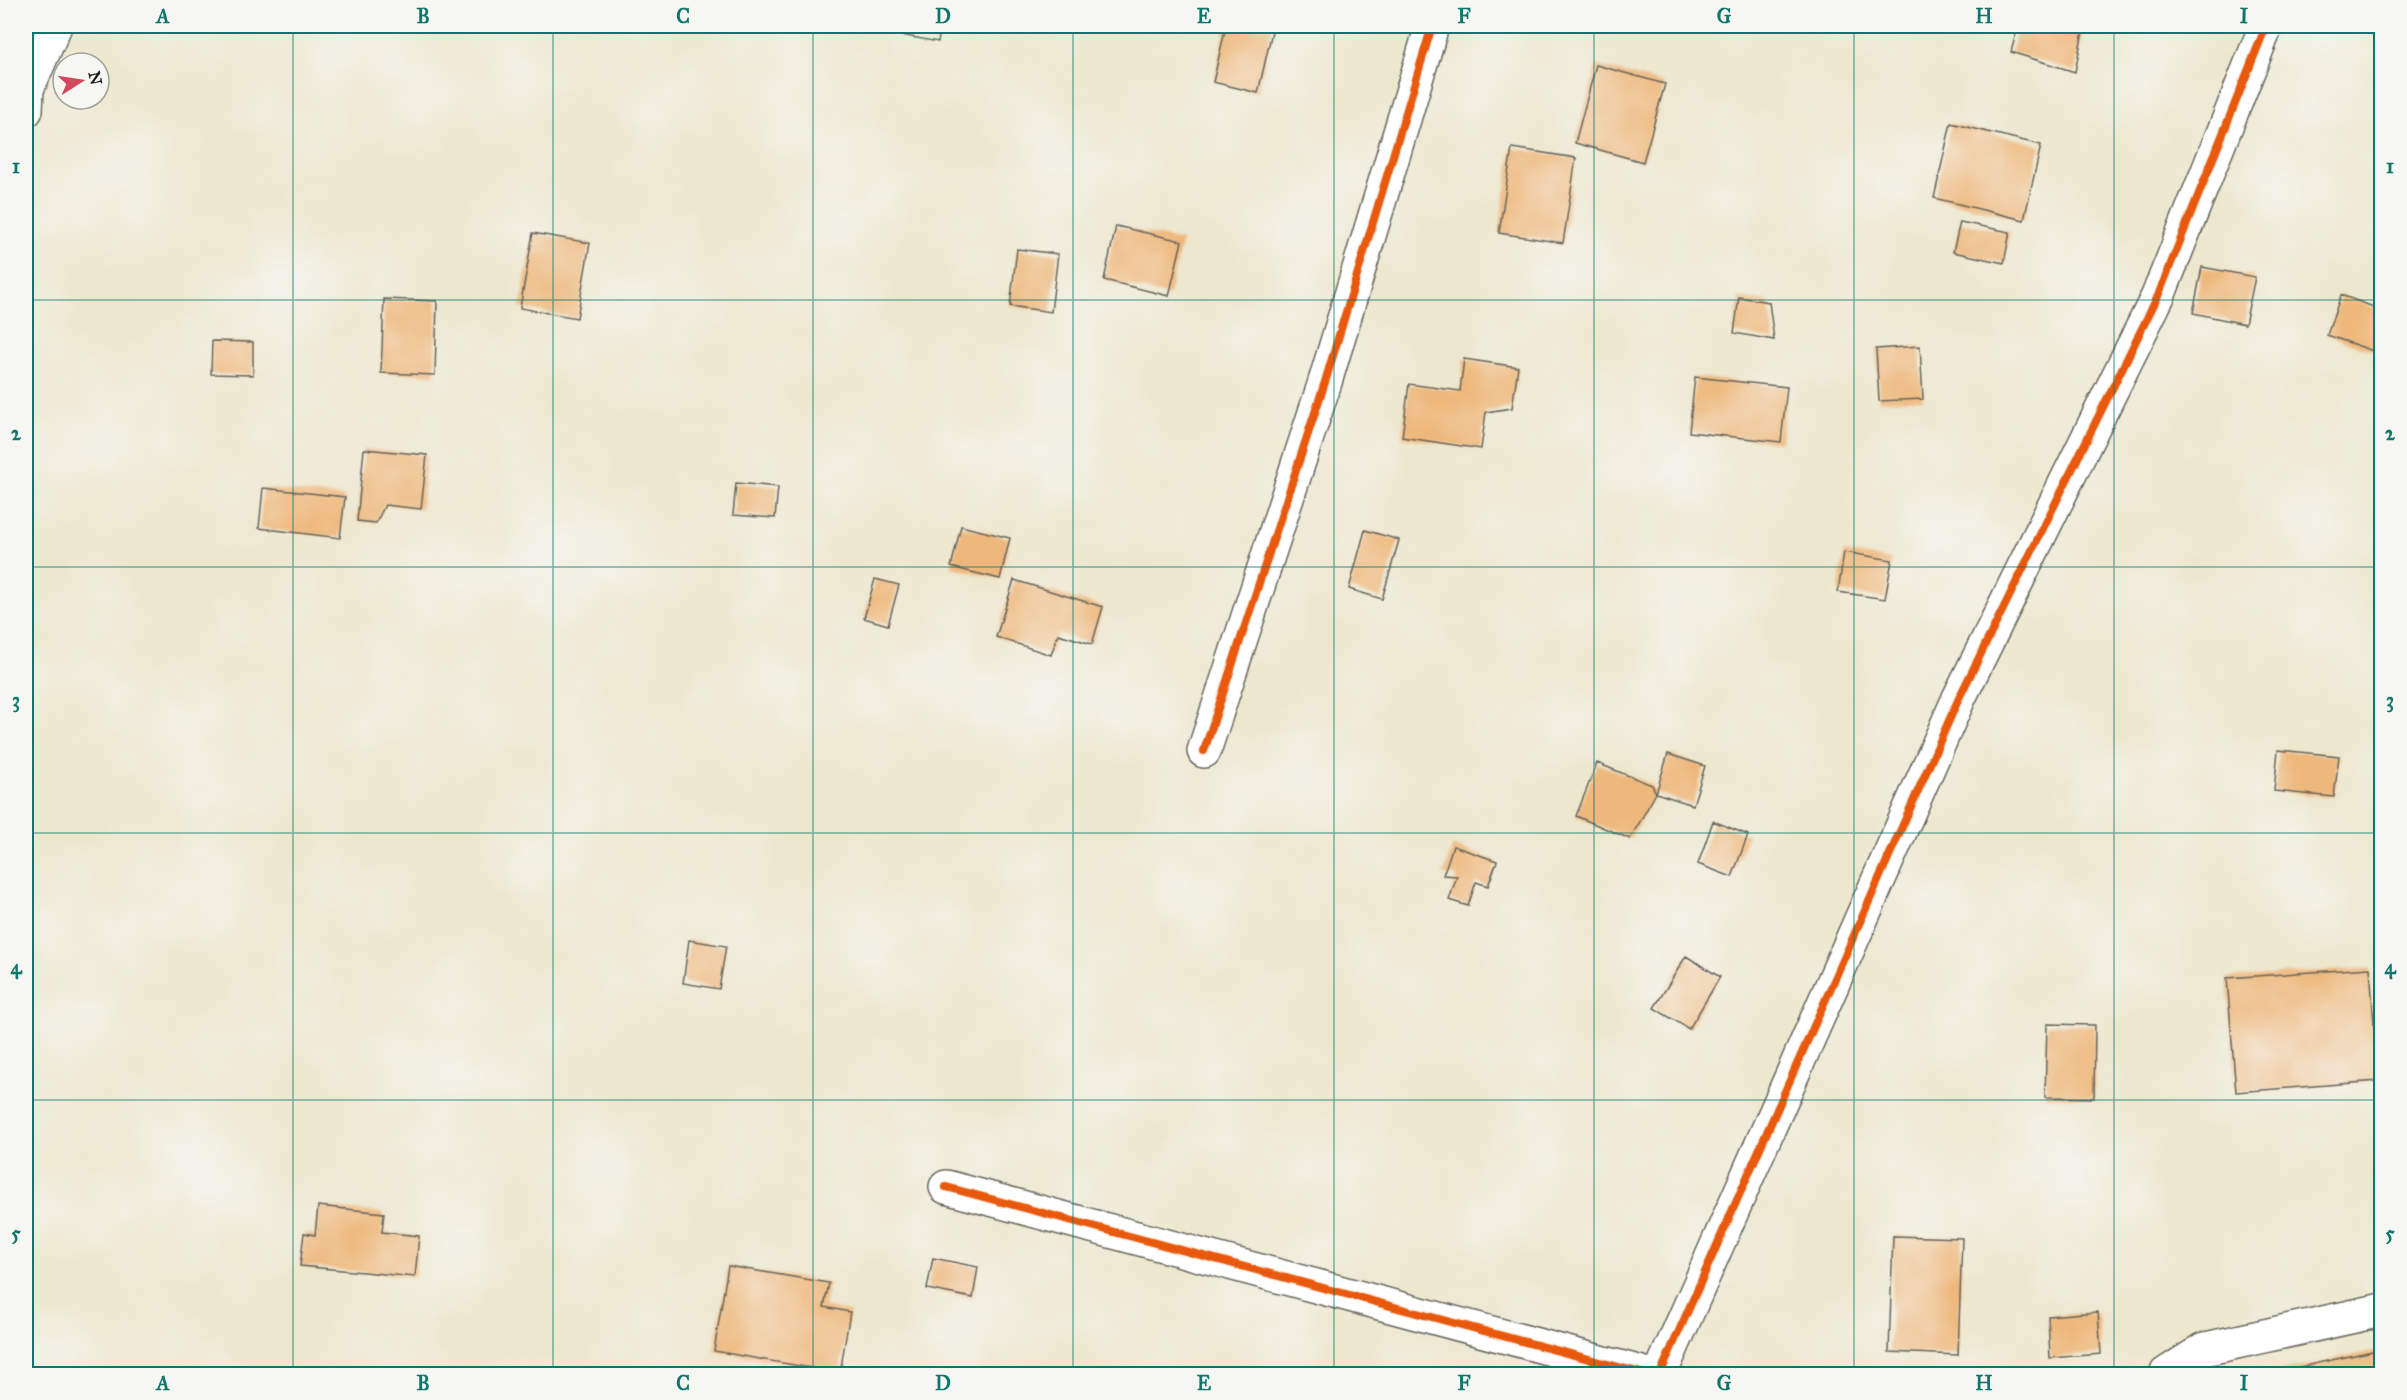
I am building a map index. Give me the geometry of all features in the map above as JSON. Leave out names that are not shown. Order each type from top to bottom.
[{"type":"street","points":[[26,110],[27,89],[56,26]]},
{"type":"street","points":[[1204,751],[1325,382],[1432,26]]},
{"type":"street","points":[[1660,1374],[1959,698],[2158,297],[2266,26]]},
{"type":"street","points":[[946,1187],[1645,1374]]},
{"type":"street","points":[[2166,1374],[2205,1349],[2382,1310]]},
{"type":"building","points":[[880,26],[941,26],[938,42],[879,31]]},
{"type":"building","points":[[1226,26],[1273,27],[1258,93],[1213,82]]},
{"type":"building","points":[[2018,26],[2084,26],[2075,72],[2011,52]]},
{"type":"building","points":[[1596,65],[1665,84],[1643,162],[1575,143]]},
{"type":"building","points":[[1951,123],[2041,145],[2024,220],[1934,198]]},
{"type":"building","points":[[1512,148],[1576,158],[1563,243],[1499,233]]},
{"type":"building","points":[[1960,222],[2010,232],[2004,263],[1953,252]]},
{"type":"building","points":[[1116,226],[1182,241],[1169,296],[1104,280]]},
{"type":"building","points":[[533,233],[590,243],[577,318],[520,308]]},
{"type":"building","points":[[1017,249],[1058,254],[1051,312],[1010,306]]},
{"type":"building","points":[[2202,267],[2255,277],[2245,324],[2193,313]]},
{"type":"building","points":[[2341,295],[2382,310],[2382,354],[2327,335]]},
{"type":"building","points":[[1739,297],[1769,302],[1774,340],[1734,333]]},
{"type":"building","points":[[384,299],[437,301],[435,375],[381,373]]},
{"type":"building","points":[[212,341],[253,342],[253,375],[211,374]]},
{"type":"building","points":[[1920,346],[1923,399],[1879,401],[1876,349]]},
{"type":"building","points":[[1464,359],[1518,367],[1512,408],[1486,412],[1481,449],[1402,437],[1409,384],[1460,391]]},
{"type":"building","points":[[1695,377],[1787,387],[1781,442],[1689,432]]},
{"type":"building","points":[[364,449],[427,455],[421,509],[385,505],[376,523],[357,521]]},
{"type":"building","points":[[736,483],[778,487],[775,518],[733,515]]},
{"type":"building","points":[[263,488],[345,497],[340,538],[259,528]]},
{"type":"building","points":[[961,526],[1010,538],[1000,579],[951,567]]},
{"type":"building","points":[[1365,530],[1399,540],[1382,599],[1349,589]]},
{"type":"building","points":[[1844,552],[1892,560],[1885,599],[1838,592]]},
{"type":"building","points":[[875,579],[899,585],[888,625],[864,618]]},
{"type":"building","points":[[1014,580],[1103,607],[1092,644],[1058,634],[1051,655],[996,637]]},
{"type":"building","points":[[2278,750],[2339,756],[2334,797],[2274,791]]},
{"type":"building","points":[[1668,754],[1705,766],[1693,805],[1656,793]]},
{"type":"building","points":[[1597,763],[1652,785],[1656,793],[1630,839],[1576,816]]},
{"type":"building","points":[[1713,821],[1748,835],[1732,877],[1698,864]]},
{"type":"building","points":[[1453,846],[1497,861],[1488,886],[1476,882],[1468,906],[1449,900],[1457,876],[1443,875]]},
{"type":"building","points":[[689,940],[726,946],[719,989],[683,983]]},
{"type":"building","points":[[1686,956],[1720,977],[1689,1029],[1654,1008]]},
{"type":"building","points":[[2370,968],[2378,1081],[2236,1092],[2227,978]]},
{"type":"building","points":[[2047,1024],[2095,1025],[2094,1098],[2045,1097]]},
{"type":"building","points":[[318,1206],[384,1213],[382,1232],[419,1236],[415,1277],[300,1266],[304,1233],[315,1235]]},
{"type":"building","points":[[1893,1236],[1962,1238],[1958,1355],[1889,1352]]},
{"type":"building","points":[[933,1258],[978,1267],[973,1298],[927,1289]]},
{"type":"building","points":[[728,1266],[829,1283],[824,1307],[850,1312],[840,1373],[714,1351]]},
{"type":"building","points":[[2098,1312],[2101,1354],[2050,1358],[2048,1316]]},
{"type":"building","points":[[2382,1349],[2382,1374],[2268,1374]]},
{"type":"cycle path","points":[[1204,751],[1325,382],[1432,26]]},
{"type":"cycle path","points":[[1660,1374],[1959,698],[2158,296],[2266,26]]},
{"type":"cycle path","points":[[946,1187],[1645,1374]]}]
